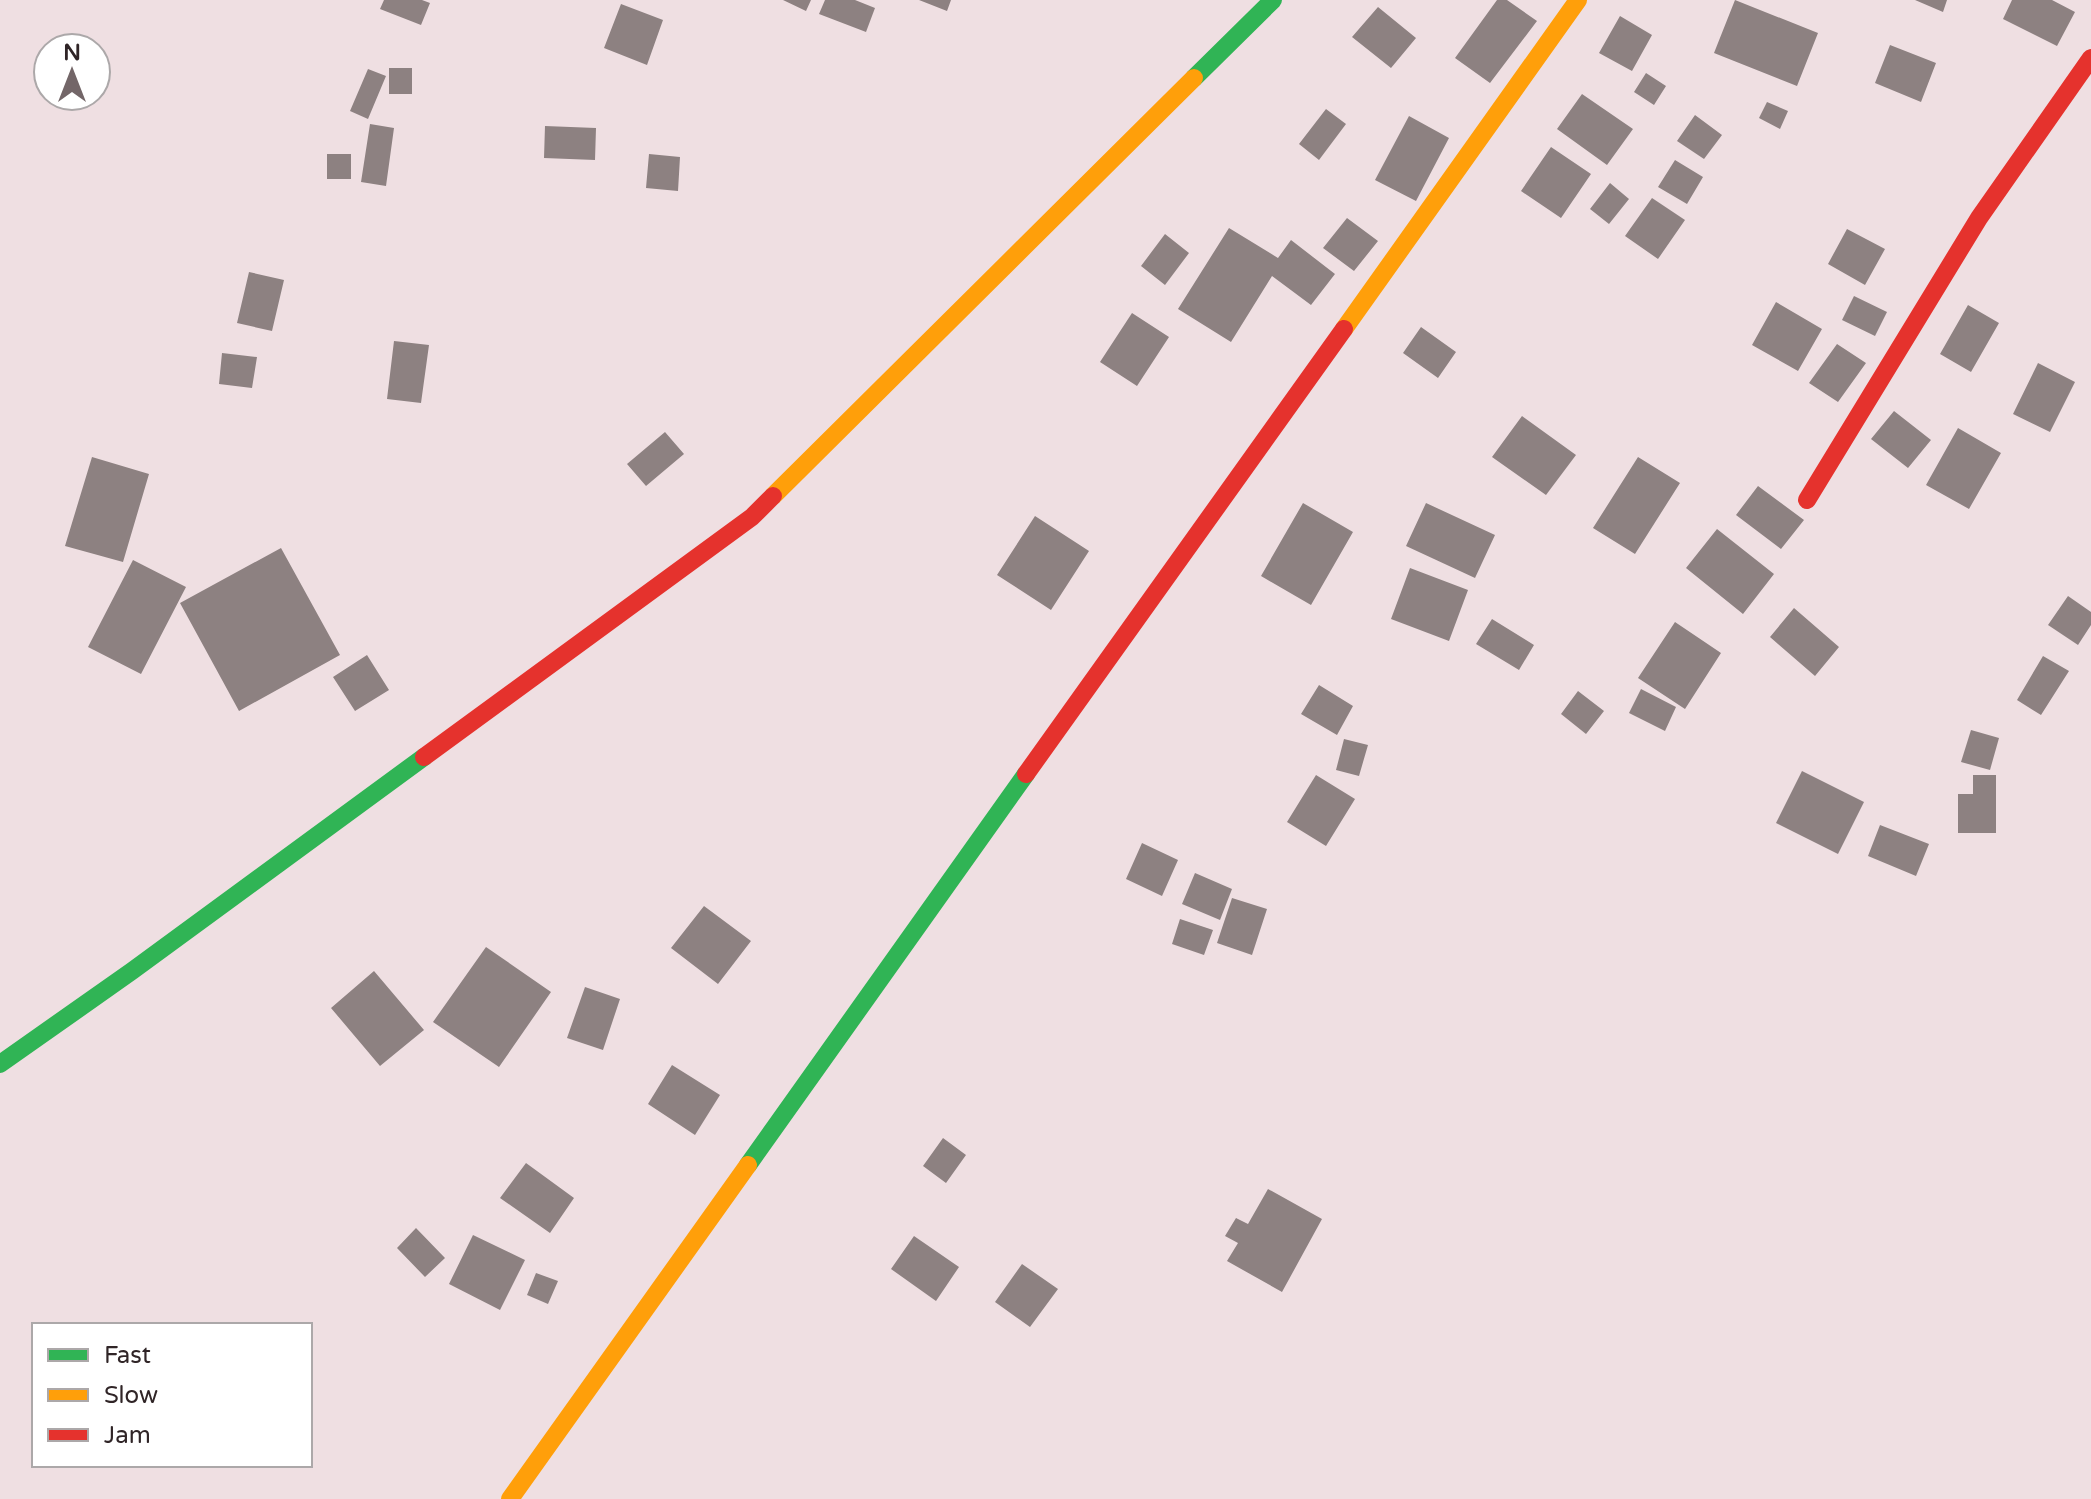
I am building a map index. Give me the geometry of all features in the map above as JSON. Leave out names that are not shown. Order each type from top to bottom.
[{"type":"street","points":[[0,1064],[132,971],[752,517],[1273,0]]},
{"type":"street","points":[[510,1499],[1578,0]]},
{"type":"street","points":[[1807,500],[1979,218],[2091,58]]},
{"type":"building","points":[[384,0],[422,0],[430,3],[421,25],[380,9]]},
{"type":"building","points":[[783,0],[811,0],[806,11]]},
{"type":"building","points":[[825,0],[855,0],[875,8],[866,32],[819,14]]},
{"type":"building","points":[[919,0],[951,0],[947,11]]},
{"type":"building","points":[[1497,0],[1507,0],[1537,21],[1490,83],[1455,58]]},
{"type":"building","points":[[1735,0],[1818,33],[1797,86],[1714,53]]},
{"type":"building","points":[[1915,0],[1947,0],[1943,12]]},
{"type":"building","points":[[2012,0],[2052,0],[2075,12],[2057,46],[2003,19]]},
{"type":"building","points":[[621,4],[663,20],[647,65],[604,48]]},
{"type":"building","points":[[1378,7],[1416,38],[1391,68],[1352,37]]},
{"type":"building","points":[[1620,16],[1652,35],[1632,71],[1599,53]]},
{"type":"building","points":[[1890,45],[1936,63],[1921,102],[1875,83]]},
{"type":"building","points":[[389,68],[412,68],[412,94],[389,94]]},
{"type":"building","points":[[368,69],[386,76],[368,119],[350,111]]},
{"type":"building","points":[[1646,73],[1666,86],[1654,105],[1634,92]]},
{"type":"building","points":[[1582,94],[1633,129],[1607,165],[1557,129]]},
{"type":"building","points":[[1767,102],[1788,111],[1780,129],[1759,118]]},
{"type":"building","points":[[1326,109],[1346,124],[1319,160],[1299,144]]},
{"type":"building","points":[[1695,115],[1722,135],[1704,159],[1677,141]]},
{"type":"building","points":[[1409,116],[1449,138],[1416,201],[1375,180]]},
{"type":"building","points":[[370,124],[394,128],[386,186],[361,182]]},
{"type":"building","points":[[545,126],[596,128],[595,160],[544,158]]},
{"type":"building","points":[[1551,147],[1591,174],[1561,218],[1521,191]]},
{"type":"building","points":[[327,154],[351,154],[351,179],[327,179]]},
{"type":"building","points":[[649,154],[680,157],[678,191],[646,188]]},
{"type":"building","points":[[1675,160],[1703,177],[1687,204],[1658,187]]},
{"type":"building","points":[[1610,183],[1629,199],[1609,224],[1590,209]]},
{"type":"building","points":[[1652,198],[1685,220],[1658,259],[1625,236]]},
{"type":"building","points":[[1347,218],[1378,241],[1354,271],[1323,248]]},
{"type":"building","points":[[1229,228],[1278,258],[1291,240],[1335,274],[1311,305],[1272,276],[1231,342],[1178,309]]},
{"type":"building","points":[[1847,229],[1885,249],[1865,285],[1828,264]]},
{"type":"building","points":[[1165,234],[1189,253],[1165,285],[1141,266]]},
{"type":"building","points":[[249,272],[284,280],[272,331],[237,323]]},
{"type":"building","points":[[1854,296],[1887,312],[1875,336],[1842,320]]},
{"type":"building","points":[[1776,302],[1822,329],[1798,371],[1752,345]]},
{"type":"building","points":[[1968,305],[1999,323],[1971,372],[1940,354]]},
{"type":"building","points":[[1132,313],[1169,337],[1137,386],[1100,362]]},
{"type":"building","points":[[1421,327],[1456,352],[1438,378],[1403,353]]},
{"type":"building","points":[[394,341],[429,345],[421,403],[387,399]]},
{"type":"building","points":[[1837,344],[1866,363],[1838,402],[1809,383]]},
{"type":"building","points":[[222,353],[257,357],[252,388],[219,384]]},
{"type":"building","points":[[2038,363],[2075,382],[2050,432],[2013,414]]},
{"type":"building","points":[[1894,411],[1931,440],[1908,468],[1871,439]]},
{"type":"building","points":[[1522,416],[1576,455],[1546,495],[1492,457]]},
{"type":"building","points":[[1958,428],[2001,453],[1969,509],[1926,485]]},
{"type":"building","points":[[665,432],[684,454],[646,486],[627,464]]},
{"type":"building","points":[[92,457],[149,474],[123,562],[65,546]]},
{"type":"building","points":[[1638,457],[1680,483],[1635,554],[1593,528]]},
{"type":"building","points":[[1758,486],[1804,520],[1781,549],[1736,515]]},
{"type":"building","points":[[1303,503],[1353,532],[1311,605],[1261,576]]},
{"type":"building","points":[[1426,503],[1495,535],[1475,578],[1406,546]]},
{"type":"building","points":[[1035,516],[1089,551],[1051,610],[997,575]]},
{"type":"building","points":[[1717,529],[1774,574],[1743,614],[1686,568]]},
{"type":"building","points":[[281,548],[340,655],[239,711],[180,603]]},
{"type":"building","points":[[133,560],[186,587],[141,674],[88,647]]},
{"type":"building","points":[[1410,568],[1468,590],[1449,641],[1391,619]]},
{"type":"building","points":[[2068,596],[2091,612],[2091,625],[2078,645],[2048,625]]},
{"type":"building","points":[[1794,608],[1839,647],[1815,676],[1770,637]]},
{"type":"building","points":[[1492,619],[1534,645],[1519,670],[1476,644]]},
{"type":"building","points":[[1675,622],[1721,653],[1685,709],[1638,678]]},
{"type":"building","points":[[367,655],[389,690],[355,711],[333,677]]},
{"type":"building","points":[[2043,656],[2069,671],[2041,715],[2017,700]]},
{"type":"building","points":[[1319,685],[1353,706],[1337,735],[1301,714]]},
{"type":"building","points":[[1641,689],[1676,707],[1665,731],[1629,713]]},
{"type":"building","points":[[1578,691],[1604,711],[1586,734],[1561,714]]},
{"type":"building","points":[[1971,730],[1999,738],[1990,770],[1961,762]]},
{"type":"building","points":[[1344,739],[1368,745],[1359,776],[1336,770]]},
{"type":"building","points":[[1802,771],[1864,802],[1838,854],[1776,823]]},
{"type":"building","points":[[1316,775],[1355,799],[1326,846],[1287,822]]},
{"type":"building","points":[[1973,775],[1996,775],[1996,833],[1958,833],[1958,794],[1973,794]]},
{"type":"building","points":[[1880,825],[1929,844],[1916,876],[1868,856]]},
{"type":"building","points":[[1142,843],[1178,860],[1162,896],[1126,879]]},
{"type":"building","points":[[1195,873],[1232,889],[1220,920],[1182,904]]},
{"type":"building","points":[[1232,898],[1267,909],[1252,955],[1217,943]]},
{"type":"building","points":[[704,906],[751,941],[718,984],[671,948]]},
{"type":"building","points":[[1180,919],[1213,930],[1204,955],[1172,944]]},
{"type":"building","points":[[486,947],[551,992],[499,1067],[433,1022]]},
{"type":"building","points":[[374,971],[424,1030],[380,1066],[331,1008]]},
{"type":"building","points":[[585,987],[620,999],[603,1050],[567,1038]]},
{"type":"building","points":[[672,1065],[720,1095],[695,1135],[648,1104]]},
{"type":"building","points":[[943,1138],[966,1155],[946,1183],[923,1166]]},
{"type":"building","points":[[526,1163],[574,1198],[550,1233],[500,1198]]},
{"type":"building","points":[[1268,1189],[1322,1219],[1282,1292],[1227,1261],[1238,1243],[1225,1236],[1236,1218],[1248,1224]]},
{"type":"building","points":[[416,1228],[445,1258],[425,1277],[397,1248]]},
{"type":"building","points":[[473,1235],[525,1260],[500,1310],[449,1284]]},
{"type":"building","points":[[914,1236],[959,1267],[936,1301],[891,1269]]},
{"type":"building","points":[[1022,1264],[1058,1289],[1030,1327],[995,1302]]},
{"type":"building","points":[[536,1273],[558,1281],[548,1304],[527,1295]]},
{"type":"traffic: fast","points":[[1194,78],[1273,0]]},
{"type":"traffic: fast","points":[[0,1064],[424,757]]},
{"type":"traffic: fast","points":[[748,1165],[1026,774]]},
{"type":"traffic: slow","points":[[1344,329],[1578,0]]},
{"type":"traffic: slow","points":[[773,496],[1194,78]]},
{"type":"traffic: slow","points":[[510,1499],[748,1165]]},
{"type":"traffic: jam","points":[[1807,500],[1979,218],[2091,58]]},
{"type":"traffic: jam","points":[[1026,774],[1344,329]]},
{"type":"traffic: jam","points":[[424,757],[752,517],[773,496]]}]
